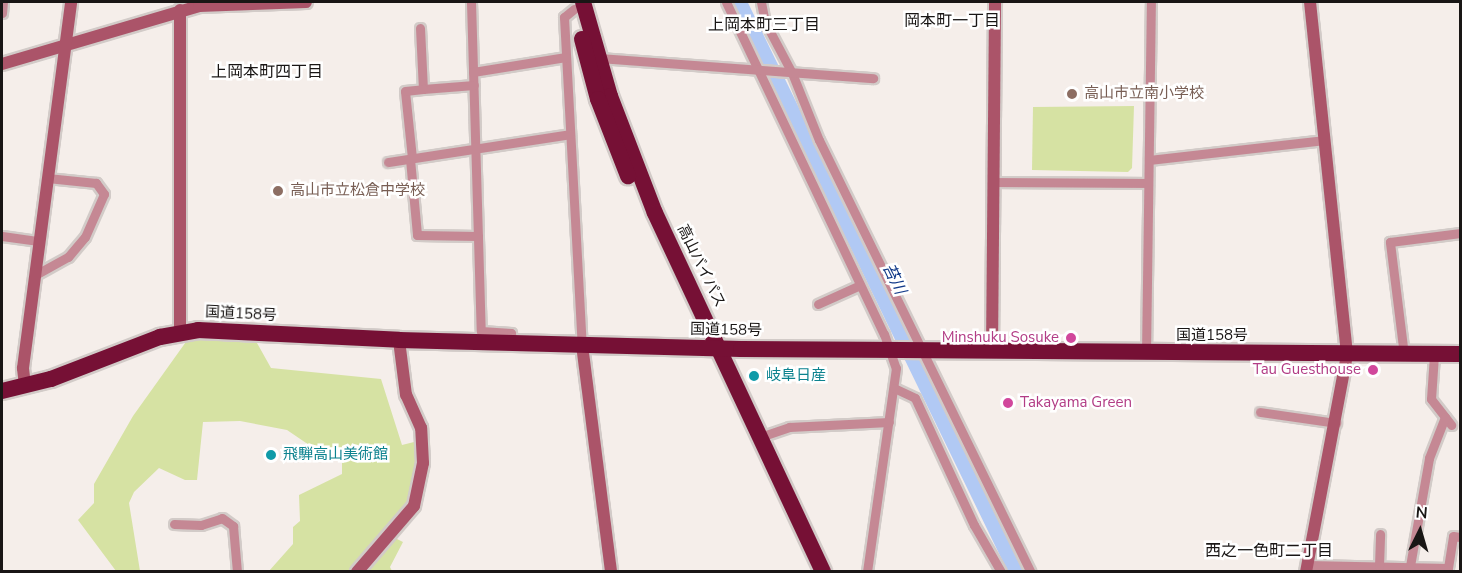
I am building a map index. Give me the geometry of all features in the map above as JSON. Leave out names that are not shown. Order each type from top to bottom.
[{"type":"highway","name":"高山バイパス","points":[[576,4],[599,58],[655,213],[811,572]]},
{"type":"highway","name":"高山バイパス","points":[[576,4],[611,135],[641,210],[763,436],[823,572]]},
{"type":"highway","name":"国道158号","points":[[2,391],[25,386],[180,332],[715,348],[1146,354],[1461,354]]},
{"type":"street","points":[[2,13],[3,2]]},
{"type":"street","points":[[25,386],[23,368],[71,2]]},
{"type":"street","points":[[2,64],[180,10],[224,3],[306,2]]},
{"type":"street","points":[[471,2],[481,331],[511,333],[512,343]]},
{"type":"street","points":[[726,2],[892,350],[896,368],[894,387],[867,572]]},
{"type":"street","points":[[761,2],[765,22],[819,140],[1030,572]]},
{"type":"street","points":[[992,351],[995,2]]},
{"type":"street","points":[[1146,354],[1151,2]]},
{"type":"street","points":[[1310,2],[1347,354],[1336,423],[1307,568],[1379,566],[1448,568],[1453,536],[1461,537]]},
{"type":"street","points":[[576,4],[564,17],[582,345],[611,572]]},
{"type":"street","points":[[180,10],[180,332]]},
{"type":"street","points":[[420,28],[423,89]]},
{"type":"street","points":[[473,72],[566,57]]},
{"type":"street","points":[[599,58],[873,78]]},
{"type":"street","points":[[474,86],[405,91],[417,235],[478,236]]},
{"type":"street","points":[[388,162],[570,134]]},
{"type":"street","points":[[1149,160],[1325,140]]},
{"type":"street","points":[[35,275],[68,256],[85,237],[104,194],[96,183],[47,178]]},
{"type":"street","points":[[993,182],[1148,183]]},
{"type":"street","points":[[1404,355],[1390,242],[1461,233]]},
{"type":"street","points":[[2,236],[39,241]]},
{"type":"street","points":[[818,304],[860,285]]},
{"type":"street","points":[[357,572],[414,506],[423,463],[421,428],[406,395],[399,340]]},
{"type":"street","points":[[1434,355],[1431,399],[1451,425]]},
{"type":"street","points":[[894,387],[915,398],[979,536],[1001,572]]},
{"type":"street","points":[[1260,412],[1336,423]]},
{"type":"street","points":[[1410,566],[1428,463],[1445,417]]},
{"type":"street","points":[[763,436],[789,428],[889,422]]},
{"type":"street","points":[[174,524],[201,525],[222,518],[232,526],[237,572]]},
{"type":"street","points":[[1379,566],[1380,534]]},
{"type":"green space","points":[[1134,106],[1132,168],[1128,172],[1032,170],[1033,107]]},
{"type":"green space","points":[[188,339],[257,343],[271,368],[381,379],[402,445],[418,441],[420,461],[409,504],[348,571],[269,571],[293,544],[293,527],[300,521],[299,495],[342,474],[342,455],[312,447],[287,430],[240,421],[203,422],[197,480],[185,480],[159,468],[134,492],[129,503],[140,571],[116,571],[78,520],[94,503],[94,484],[133,416]]},
{"type":"green space","points":[[393,537],[403,542],[390,567],[392,571],[365,572]]},
{"type":"waterway","name":"苔川","points":[[739,2],[1016,572]]},
{"type":"place","name":"高山市立南小学校","points":[[1072,94]]},
{"type":"place","name":"高山市立松倉中学校","points":[[278,191]]},
{"type":"place","name":"Minshuku Sosuke","points":[[1071,338]]},
{"type":"place","name":"Tau Guesthouse","points":[[1373,370]]},
{"type":"place","name":"岐阜日産","points":[[754,376]]},
{"type":"place","name":"Takayama Green","points":[[1008,403]]},
{"type":"place","name":"飛騨高山美術館","points":[[271,455]]},
{"type":"district","name":"岡本町一丁目","points":[[952,21]]},
{"type":"district","name":"上岡本町三丁目","points":[[764,25]]},
{"type":"district","name":"上岡本町四丁目","points":[[267,72]]},
{"type":"district","name":"西之一色町二丁目","points":[[1269,551]]}]
